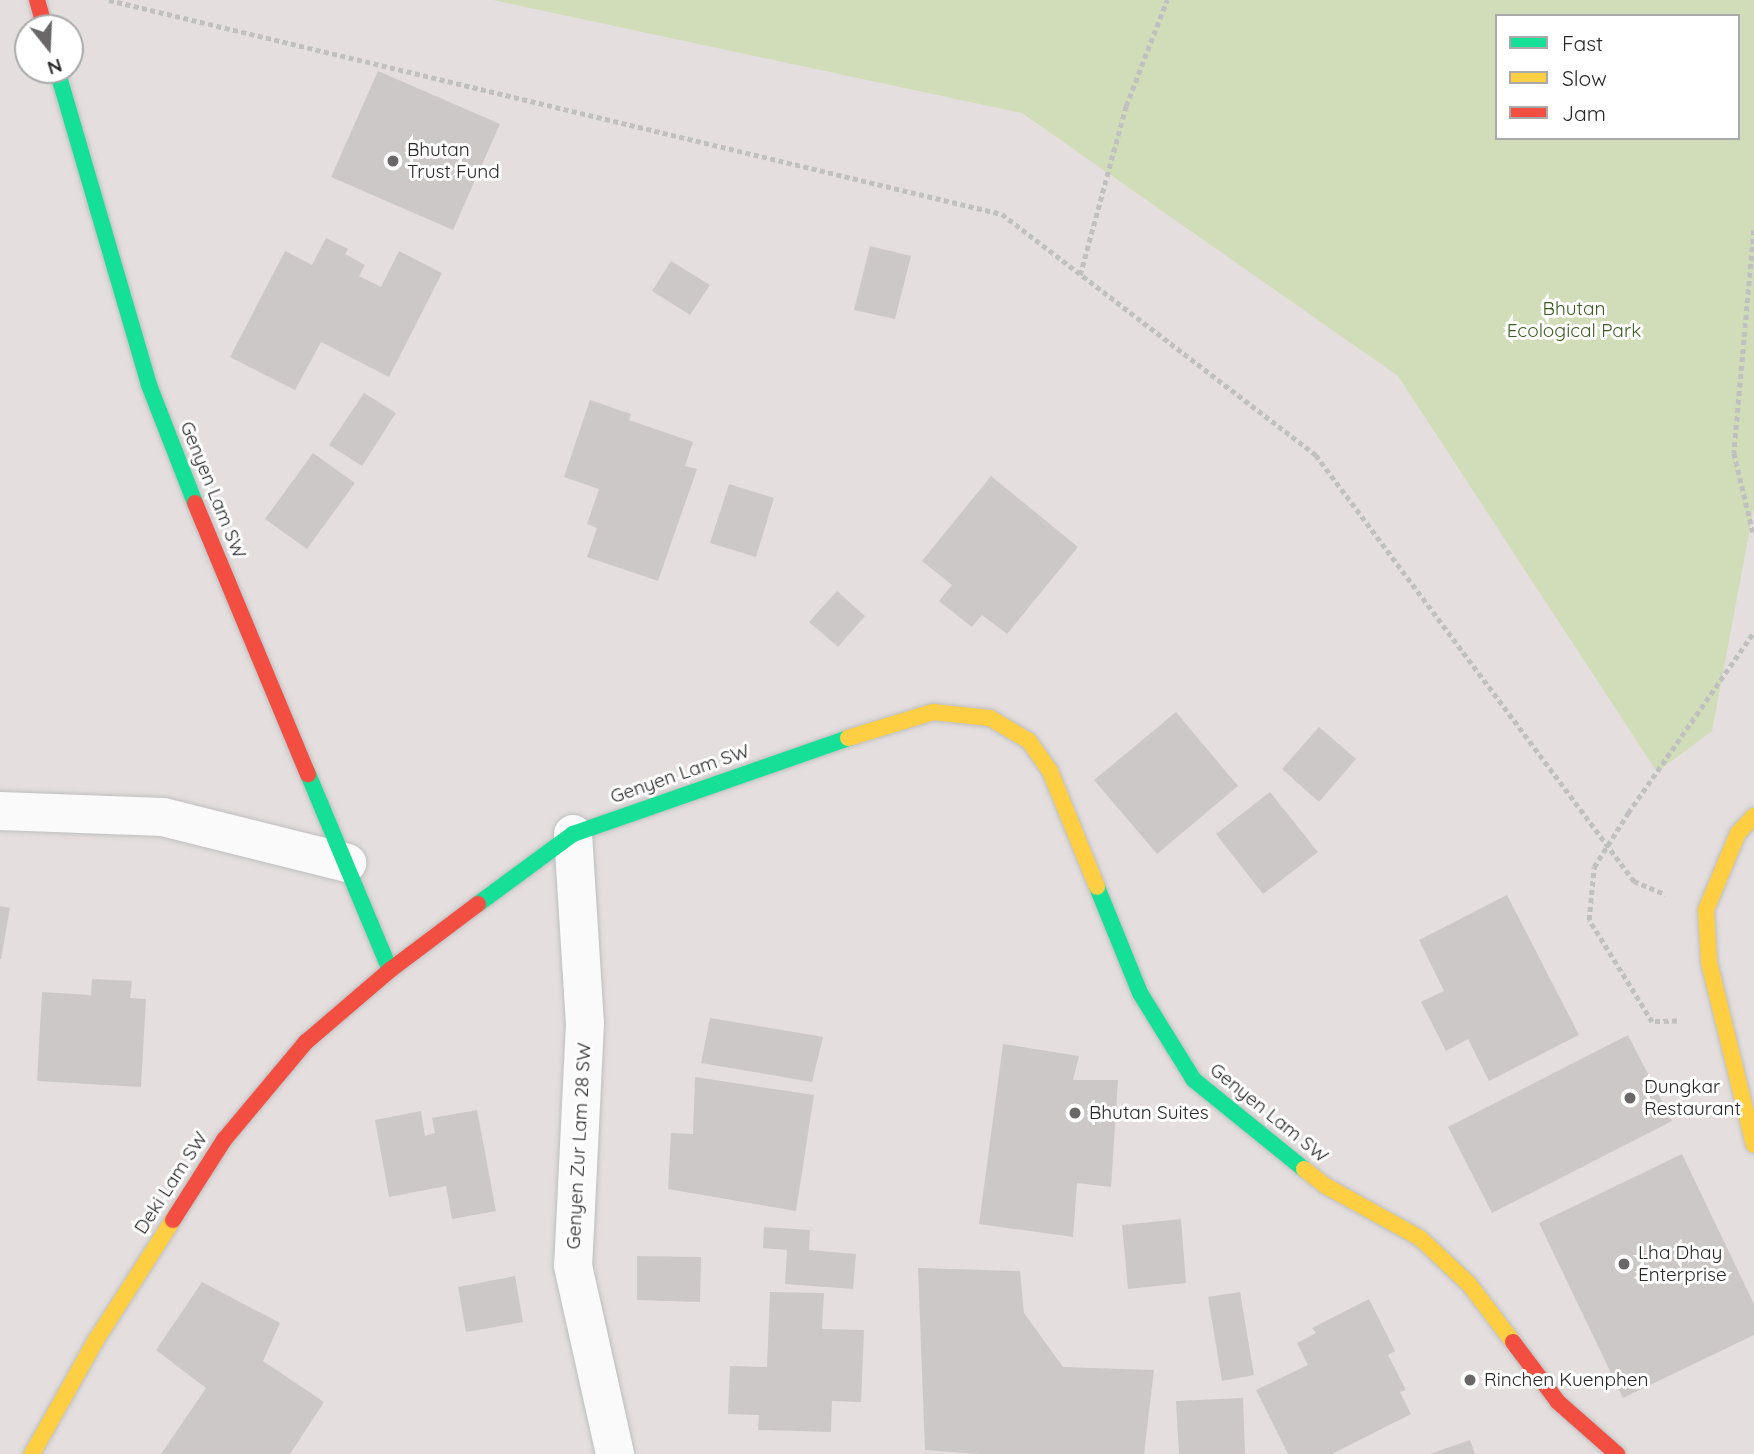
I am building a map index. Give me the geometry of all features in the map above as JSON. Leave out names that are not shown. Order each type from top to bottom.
[{"type":"main road","name":"Genyen Lam SW","points":[[61,84],[165,430],[390,970],[573,834],[821,747],[933,712],[990,718],[1029,741],[1050,771],[1140,993],[1194,1080],[1326,1185],[1420,1238],[1469,1284],[1558,1402],[1617,1454]]},
{"type":"main road","points":[[1754,816],[1738,833],[1706,911],[1709,962],[1725,1018],[1754,1145]]},
{"type":"main road","name":"Deki Lam SW","points":[[32,1454],[96,1340],[224,1140],[306,1042],[390,970]]},
{"type":"street","points":[[0,811],[163,817],[347,863]]},
{"type":"street","name":"Genyen Zur Lam 28 SW","points":[[573,834],[585,1023],[573,1266],[615,1454]]},
{"type":"path","points":[[109,0],[1002,214],[1316,455],[1634,881],[1706,911]]},
{"type":"path","points":[[1080,275],[1126,106],[1167,0]]},
{"type":"path","points":[[1754,230],[1734,453],[1754,536]]},
{"type":"path","points":[[1725,1018],[1652,1022],[1589,920],[1594,867],[1628,813],[1754,632]]},
{"type":"green space","name":"Bhutan Ecological Park","points":[[493,0],[1754,0],[1754,507],[1712,731],[1657,772],[1398,376],[1022,113]]},
{"type":"building","points":[[378,71],[500,124],[453,230],[331,177]]},
{"type":"building","points":[[326,238],[348,249],[345,254],[365,265],[359,276],[381,287],[399,251],[442,273],[389,377],[321,342],[295,390],[230,357],[285,251],[312,265]]},
{"type":"building","points":[[870,246],[911,256],[895,319],[854,310]]},
{"type":"building","points":[[671,261],[710,285],[690,315],[652,291]]},
{"type":"building","points":[[364,393],[396,413],[362,466],[329,445]]},
{"type":"building","points":[[590,400],[631,414],[629,420],[693,442],[685,466],[697,469],[658,581],[587,557],[597,528],[587,524],[599,489],[564,477]]},
{"type":"building","points":[[313,453],[355,483],[307,549],[265,519]]},
{"type":"building","points":[[991,476],[1078,547],[1007,634],[982,615],[972,627],[939,601],[952,585],[922,561]]},
{"type":"building","points":[[729,484],[774,498],[756,557],[710,543]]},
{"type":"building","points":[[837,591],[865,616],[838,647],[809,622]]},
{"type":"building","points":[[1176,712],[1238,786],[1157,854],[1094,780]]},
{"type":"building","points":[[1319,727],[1356,759],[1319,802],[1282,769]]},
{"type":"building","points":[[1270,792],[1318,852],[1263,894],[1216,834]]},
{"type":"building","points":[[1507,895],[1579,1035],[1489,1081],[1468,1039],[1446,1051],[1421,1002],[1444,991],[1419,940]]},
{"type":"building","points":[[0,906],[10,908],[1,959],[0,959]]},
{"type":"building","points":[[92,979],[132,981],[130,998],[146,999],[141,1087],[37,1081],[42,992],[91,995]]},
{"type":"building","points":[[710,1018],[823,1037],[812,1082],[701,1063]]},
{"type":"building","points":[[1628,1035],[1672,1121],[1492,1213],[1448,1127]]},
{"type":"building","points":[[1003,1044],[1079,1056],[1073,1080],[1118,1080],[1111,1187],[1077,1183],[1073,1237],[979,1224]]},
{"type":"building","points":[[695,1077],[814,1095],[796,1211],[668,1189],[671,1133],[693,1134]]},
{"type":"building","points":[[477,1110],[496,1211],[452,1219],[446,1186],[389,1197],[375,1120],[421,1111],[425,1136],[435,1133],[432,1118]]},
{"type":"building","points":[[1682,1154],[1754,1304],[1754,1335],[1623,1398],[1539,1223]]},
{"type":"building","points":[[1181,1219],[1186,1283],[1128,1289],[1122,1225]]},
{"type":"building","points":[[764,1227],[810,1230],[809,1250],[856,1254],[853,1289],[785,1284],[787,1250],[763,1248]]},
{"type":"building","points":[[637,1256],[701,1257],[700,1302],[637,1300]]},
{"type":"building","points":[[918,1268],[1020,1271],[1024,1313],[1063,1367],[1154,1370],[1144,1454],[979,1454],[925,1450]]},
{"type":"building","points":[[515,1276],[523,1322],[466,1332],[458,1287]]},
{"type":"building","points":[[202,1282],[280,1323],[263,1361],[324,1402],[290,1454],[161,1454],[206,1388],[156,1350]]},
{"type":"building","points":[[770,1292],[824,1293],[822,1329],[864,1330],[861,1402],[832,1401],[831,1432],[758,1430],[759,1415],[728,1414],[730,1366],[767,1367]]},
{"type":"building","points":[[1240,1292],[1254,1375],[1222,1381],[1208,1297]]},
{"type":"building","points":[[1369,1299],[1395,1351],[1388,1355],[1406,1390],[1400,1392],[1411,1414],[1332,1454],[1288,1454],[1256,1390],[1308,1365],[1297,1343],[1316,1333],[1312,1328]]},
{"type":"building","points":[[1243,1398],[1245,1454],[1179,1454],[1176,1401]]},
{"type":"building","points":[[1470,1440],[1475,1454],[1430,1454]]},
{"type":"traffic: fast","points":[[61,84],[149,385],[195,503]]},
{"type":"traffic: fast","points":[[478,904],[573,834],[848,738]]},
{"type":"traffic: fast","points":[[308,774],[390,970]]},
{"type":"traffic: fast","points":[[1097,887],[1140,993],[1194,1080],[1304,1169]]},
{"type":"traffic: slow","points":[[848,738],[933,712],[990,718],[1029,741],[1050,771],[1097,887]]},
{"type":"traffic: slow","points":[[1754,816],[1738,833],[1706,910],[1709,962],[1754,1145]]},
{"type":"traffic: slow","points":[[1304,1169],[1326,1186],[1420,1238],[1469,1284],[1513,1342]]},
{"type":"traffic: slow","points":[[32,1454],[96,1340],[173,1220]]},
{"type":"traffic: jam","points":[[37,0],[41,14]]},
{"type":"traffic: jam","points":[[195,503],[308,774]]},
{"type":"traffic: jam","points":[[173,1220],[224,1140],[306,1042],[390,970],[478,904]]},
{"type":"traffic: jam","points":[[1513,1342],[1558,1402],[1617,1454]]},
{"type":"place","name":"Bhutan Trust Fund","points":[[393,161]]},
{"type":"place","name":"Dungkar Restaurant","points":[[1630,1098]]},
{"type":"place","name":"Bhutan Suites","points":[[1075,1113]]},
{"type":"place","name":"Lha Dhay Enterprise","points":[[1624,1264]]},
{"type":"place","name":"Rinchen Kuenphen","points":[[1470,1380]]}]
